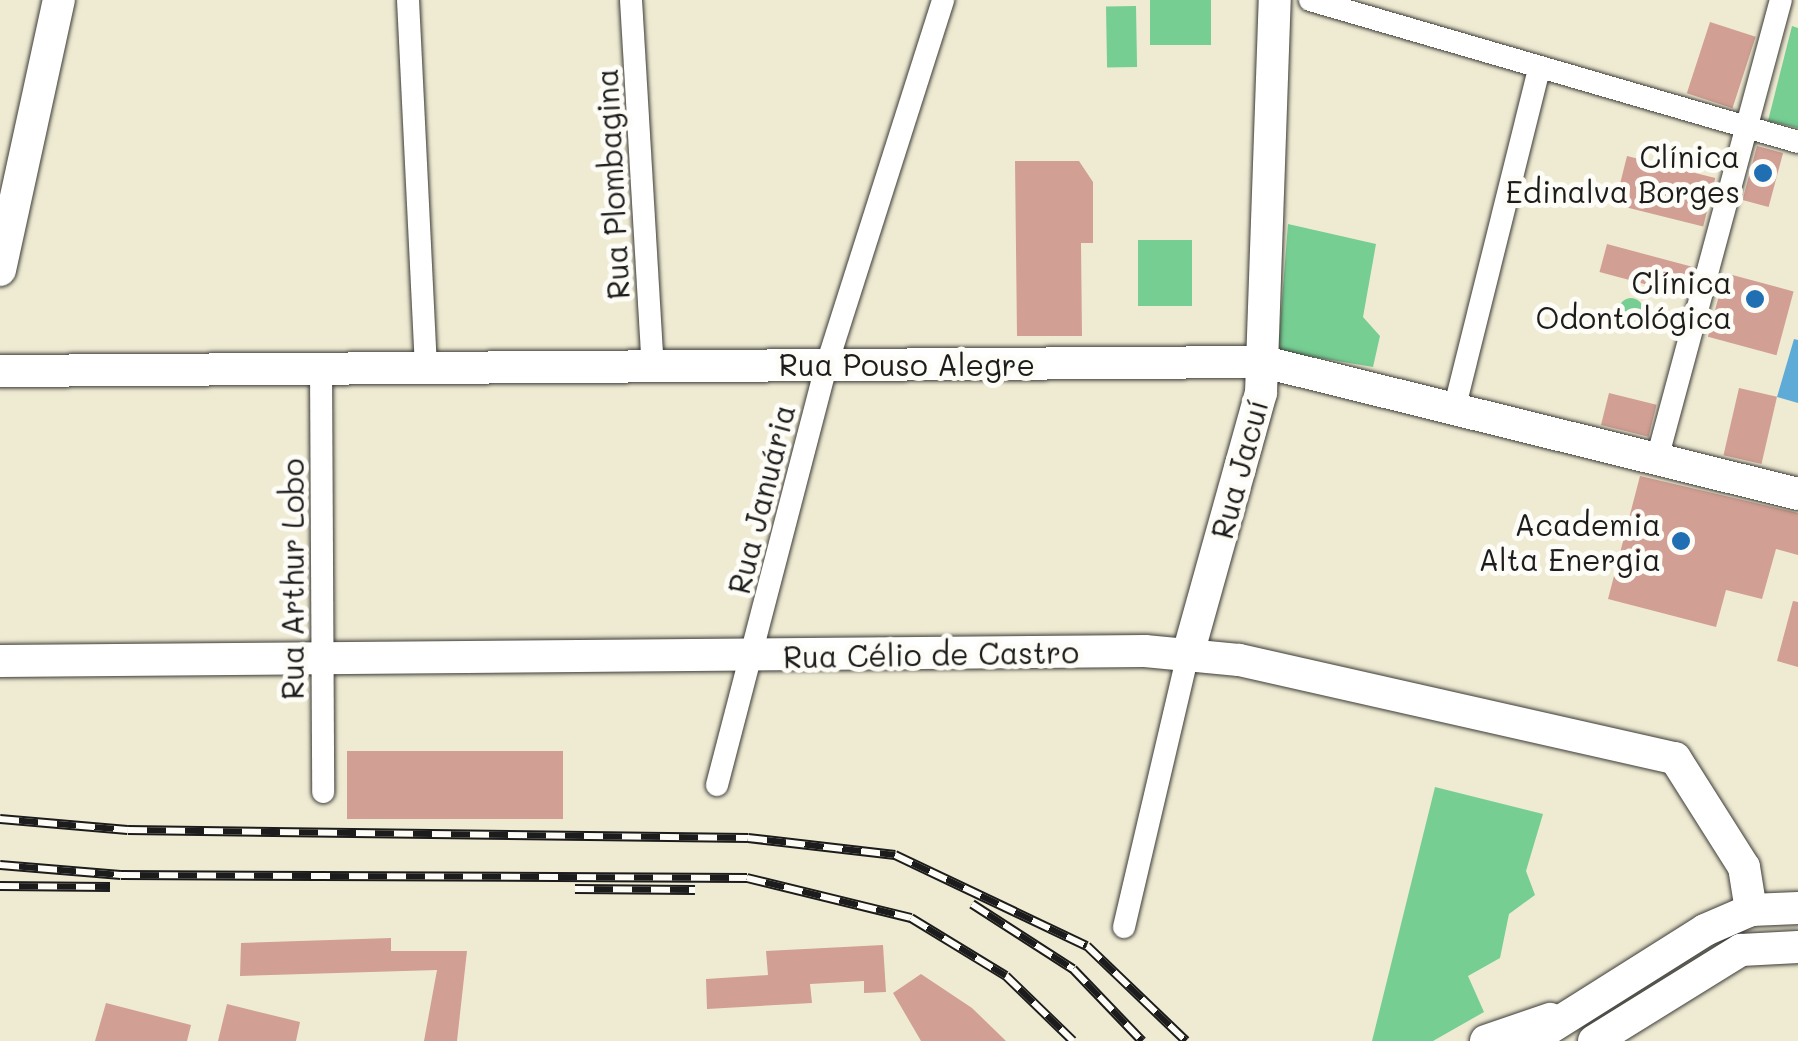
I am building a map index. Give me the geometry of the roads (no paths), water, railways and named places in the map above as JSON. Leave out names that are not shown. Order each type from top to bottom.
[{"type":"street","points":[[0,270],[59,0]]},
{"type":"street","points":[[408,0],[426,367]]},
{"type":"street","name":"Rua Plombagina","points":[[631,0],[653,365]]},
{"type":"street","name":"Rua Januária","points":[[717,786],[827,364],[942,0]]},
{"type":"street","name":"Rua Jacuí","points":[[1124,926],[1188,654],[1264,362],[1275,0]]},
{"type":"street","points":[[1310,0],[1798,142]]},
{"type":"street","points":[[1657,459],[1745,128],[1787,6]]},
{"type":"street","points":[[1455,406],[1538,68]]},
{"type":"street","name":"Rua Pouso Alegre","points":[[0,371],[1264,362],[1455,406],[1798,494]]},
{"type":"street","name":"Rua Arthur Lobo","points":[[321,367],[323,792]]},
{"type":"street","name":"Rua Célio de Castro","points":[[0,661],[322,656],[1188,654],[1675,758],[1744,867],[1752,910]]},
{"type":"street","points":[[1529,1041],[1569,1014],[1752,910],[1798,908]]},
{"type":"street","points":[[1594,1041],[1740,950],[1798,946]]},
{"type":"street","points":[[1486,1041],[1569,1014]]},
{"type":"water","points":[[1794,339],[1798,340],[1798,403],[1777,397]]},
{"type":"railway","points":[[0,819],[128,830],[748,838],[895,855],[1087,946],[1186,1041]]},
{"type":"railway","points":[[0,865],[121,875],[747,878],[911,918],[1006,976],[1073,1041]]},
{"type":"railway","points":[[0,886],[110,887]]},
{"type":"railway","points":[[575,889],[695,890]]},
{"type":"railway","points":[[972,904],[1073,969],[1142,1041]]},
{"type":"place","name":"Clínica Edinalva Borges","points":[[1763,173]]},
{"type":"place","name":"Clínica Odontológica","points":[[1755,299]]},
{"type":"place","name":"Academia Alta Energia","points":[[1681,541]]}]
